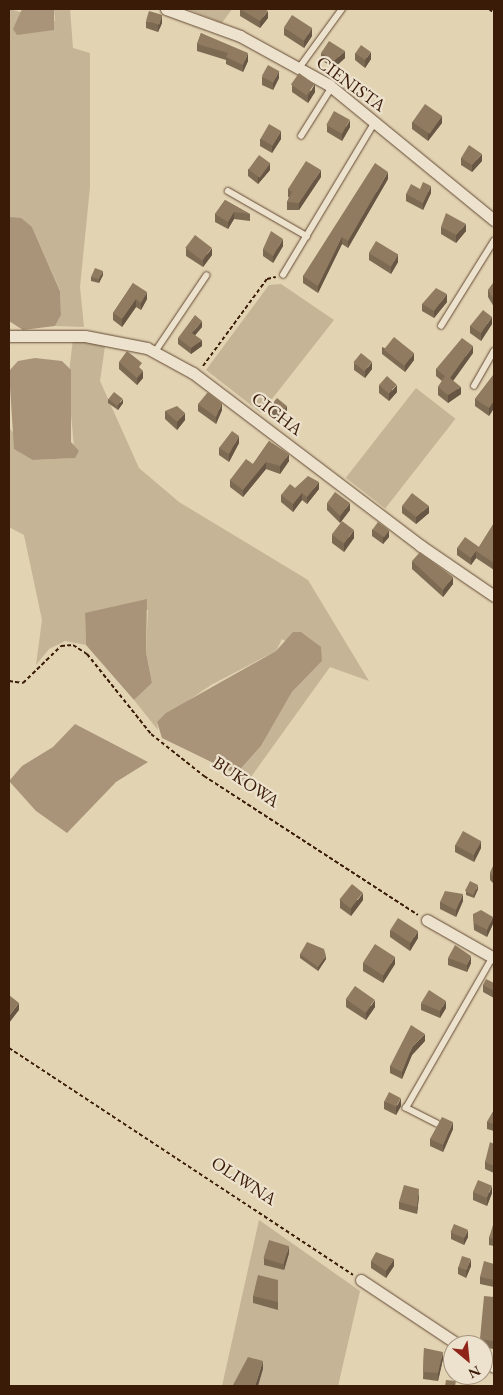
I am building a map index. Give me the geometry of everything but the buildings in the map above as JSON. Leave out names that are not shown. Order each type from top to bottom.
[{"type":"street","name":"CIENISTA","points":[[166,9],[240,36],[332,87],[494,220]]},
{"type":"street","name":"CICHA","points":[[9,336],[85,336],[155,352],[196,375],[421,546],[494,596]]},
{"type":"street","points":[[427,920],[494,957]]},
{"type":"street","points":[[361,1280],[444,1335]]},
{"type":"lane","points":[[299,68],[342,9]]},
{"type":"lane","points":[[301,136],[332,87]]},
{"type":"lane","points":[[283,275],[375,122]]},
{"type":"lane","points":[[228,191],[307,236]]},
{"type":"lane","points":[[441,326],[494,241]]},
{"type":"lane","points":[[155,352],[206,276]]},
{"type":"lane","points":[[474,386],[494,351]]},
{"type":"lane","points":[[436,1124],[406,1108],[494,957]]},
{"type":"path","points":[[489,9],[494,13]]},
{"type":"path","points":[[196,375],[266,279],[283,275]]},
{"type":"path","name":"BUKOWA","points":[[9,681],[23,684],[61,646],[73,645],[87,654],[151,734],[204,776],[427,920]]},
{"type":"path","name":"OLIWNA","points":[[9,1048],[361,1280]]},
{"type":"shaded area","points":[[9,9],[55,21],[54,9],[70,9],[73,48],[90,53],[90,187],[80,287],[84,327],[55,326],[61,315],[60,290],[32,227],[9,217]]},
{"type":"shaded area","points":[[22,9],[54,9],[54,30],[17,35],[13,29]]},
{"type":"shaded area","points":[[187,9],[232,9],[222,23]]},
{"type":"shaded area","points":[[9,217],[21,218],[32,227],[60,291],[61,315],[55,326],[23,330],[9,321]]},
{"type":"shaded area","points":[[281,284],[334,320],[261,413],[206,370],[269,285]]},
{"type":"shaded area","points":[[73,339],[105,346],[100,381],[139,468],[179,502],[308,580],[369,681],[330,667],[243,788],[236,774],[261,746],[292,692],[322,661],[282,639],[276,651],[211,685],[157,722],[158,730],[134,700],[152,683],[146,652],[148,610],[85,613],[86,645],[65,641],[49,649],[36,665],[42,620],[24,535],[9,527],[9,427],[33,460],[75,458],[68,381]]},
{"type":"shaded area","points":[[35,358],[62,361],[71,370],[71,442],[79,451],[75,458],[33,460],[14,449],[9,371],[18,361]]},
{"type":"shaded area","points":[[416,388],[455,419],[385,509],[346,478]]},
{"type":"shaded area","points":[[147,599],[146,652],[152,683],[134,700],[86,645],[85,613]]},
{"type":"shaded area","points":[[293,632],[301,632],[321,647],[322,661],[292,692],[261,746],[236,774],[162,738],[157,722],[166,713],[276,651]]},
{"type":"shaded area","points":[[75,724],[148,762],[116,782],[67,833],[36,811],[9,781],[22,766],[53,747]]},
{"type":"shaded area","points":[[259,1220],[360,1291],[338,1386],[222,1386]]}]
